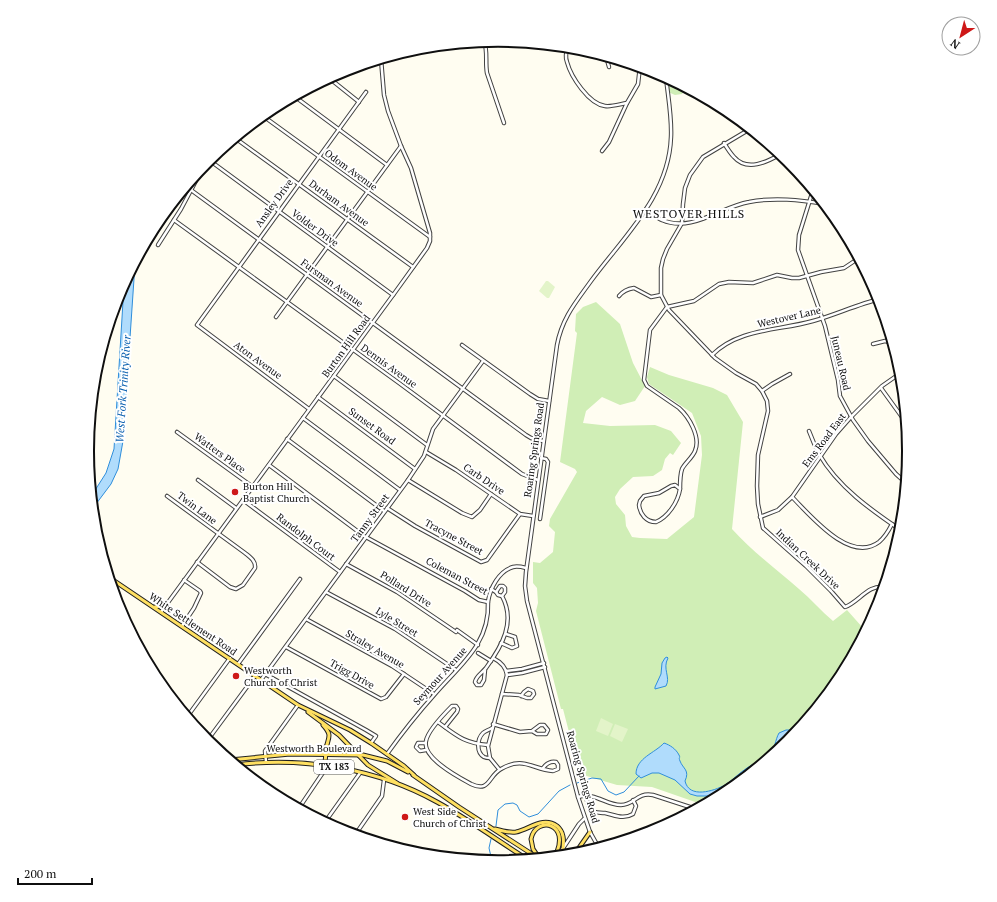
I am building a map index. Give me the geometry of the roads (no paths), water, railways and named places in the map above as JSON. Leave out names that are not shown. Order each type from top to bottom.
[{"type":"main road","name":"White Settlement Road","points":[[116,580],[124,587]]},
{"type":"main road","name":"White Settlement Road","points":[[116,582],[304,708],[350,730],[387,754],[414,775]]},
{"type":"main road","points":[[154,607],[165,605]]},
{"type":"main road","points":[[304,708],[339,735],[368,765],[402,786]]},
{"type":"main road","points":[[320,720],[330,736],[330,741],[327,746],[325,766]]},
{"type":"main road","points":[[313,754],[327,746]]},
{"type":"main road","name":"Westworth Boulevard","points":[[237,759],[266,756],[326,754],[371,756],[387,761],[414,775],[478,820],[531,854]]},
{"type":"main road","name":"Westworth Boulevard","points":[[243,764],[266,762],[309,764],[360,773],[384,780],[402,786],[444,806],[520,854]]},
{"type":"main road","points":[[444,806],[448,799]]},
{"type":"main road","points":[[475,825],[478,820]]},
{"type":"main road","points":[[490,828],[516,832],[542,822],[551,823],[558,827],[563,833],[563,849]]},
{"type":"main road","points":[[535,853],[531,839],[536,829],[542,825],[550,826],[556,829],[561,841],[558,851]]},
{"type":"main road","points":[[580,846],[590,832]]},
{"type":"main road","points":[[513,850],[517,854]]},
{"type":"street","points":[[485,47],[486,69],[504,123]]},
{"type":"street","points":[[566,53],[567,62],[574,78],[585,94],[593,101],[604,106],[627,103]]},
{"type":"street","points":[[608,62],[609,67]]},
{"type":"street","points":[[382,64],[386,104],[417,186],[430,237]]},
{"type":"street","points":[[602,151],[638,84],[639,73]]},
{"type":"street","points":[[334,82],[359,102]]},
{"type":"street","name":"Roaring Springs Road","points":[[596,843],[584,819],[527,601],[525,582],[526,568],[557,345],[563,322],[574,304],[647,210],[657,193],[664,175],[670,148],[671,122],[667,84]]},
{"type":"street","name":"Ansley Drive","points":[[197,325],[366,92]]},
{"type":"street","points":[[299,100],[387,165]]},
{"type":"street","name":"Odom Avenue","points":[[268,119],[430,237]]},
{"type":"street","points":[[746,131],[703,157],[690,175],[685,188],[682,223],[663,259],[661,268],[661,295],[667,307],[712,355],[732,371],[756,384],[762,391],[790,374]]},
{"type":"street","name":"Durham Avenue","points":[[239,141],[413,267]]},
{"type":"street","points":[[724,143],[736,159],[742,162],[750,164],[763,164],[776,157]]},
{"type":"street","points":[[276,317],[401,146]]},
{"type":"street","name":"Volder Drive","points":[[214,164],[393,295]]},
{"type":"street","points":[[158,245],[191,190]]},
{"type":"street","name":"Fursman Avenue","points":[[191,190],[531,438],[544,440]]},
{"type":"street","name":"Juneau Road","points":[[811,196],[798,235],[798,250],[822,318],[838,380],[840,396],[851,417],[868,441],[884,461],[902,479]]},
{"type":"street","points":[[647,210],[660,219],[675,223],[682,223],[696,221],[728,208],[749,202],[786,199],[817,202]]},
{"type":"street","name":"Dennis Avenue","points":[[174,220],[522,474],[538,480]]},
{"type":"street","name":"Burton Hill Road","points":[[161,612],[427,248],[430,237]]},
{"type":"street","points":[[680,488],[675,485],[670,486],[659,493],[644,496],[638,505],[642,515],[651,522],[656,522],[667,515],[675,503],[680,488],[682,470],[696,450],[695,433],[684,412],[647,386],[644,380],[650,330],[667,307],[694,301],[719,284],[723,283],[753,283],[777,275],[795,278],[844,268],[855,261]]},
{"type":"street","points":[[618,296],[626,290],[634,288],[651,297],[661,295]]},
{"type":"street","name":"Westover Lane","points":[[712,355],[722,346],[747,334],[811,322],[874,301]]},
{"type":"street","name":"Aton Avenue","points":[[197,325],[309,409]]},
{"type":"street","points":[[873,344],[888,342]]},
{"type":"street","points":[[462,345],[532,396],[549,401]]},
{"type":"street","name":"Tanny Street","points":[[261,680],[408,480],[426,452],[433,429],[483,361]]},
{"type":"street","points":[[334,376],[427,445]]},
{"type":"street","name":"Ems Road East","points":[[760,517],[778,510],[792,497],[836,434],[881,388],[896,377]]},
{"type":"street","points":[[881,388],[901,416]]},
{"type":"street","name":"Indian Creek Drive","points":[[762,391],[767,401],[768,411],[758,455],[757,493],[763,528],[811,571],[845,607],[852,604],[872,588],[879,586]]},
{"type":"street","name":"Sunset Road","points":[[318,397],[415,469]]},
{"type":"street","points":[[303,418],[400,490]]},
{"type":"street","points":[[808,431],[821,456],[844,486],[896,526]]},
{"type":"street","name":"Watters Place","points":[[177,432],[252,486]]},
{"type":"street","points":[[287,439],[384,511]]},
{"type":"street","name":"Carb Drive","points":[[426,452],[456,470],[520,514],[533,516]]},
{"type":"street","points":[[540,519],[548,462],[546,459],[541,458]]},
{"type":"street","name":"Coleman Street","points":[[269,464],[366,537],[465,590],[479,600],[488,602],[491,589],[501,574],[507,569],[514,567],[526,568]]},
{"type":"street","points":[[198,480],[236,508]]},
{"type":"street","points":[[408,480],[462,513],[472,517],[480,510],[491,494]]},
{"type":"street","name":"Twin Lane","points":[[167,496],[245,553],[254,561],[255,568],[243,585],[236,589],[197,562]]},
{"type":"street","points":[[792,497],[822,526],[841,541],[851,546],[862,548],[876,544],[885,536],[892,524]]},
{"type":"street","name":"Randolph Court","points":[[243,500],[340,572]]},
{"type":"street","name":"Tracyne Street","points":[[387,508],[415,526],[481,562],[487,560],[520,514]]},
{"type":"street","name":"Pollard Drive","points":[[346,564],[397,592],[478,645]]},
{"type":"street","points":[[238,664],[300,579]]},
{"type":"street","points":[[182,626],[194,608],[201,593],[184,580]]},
{"type":"street","points":[[485,670],[482,684],[479,686],[475,682],[475,679],[485,670],[492,659],[506,634],[509,622],[502,596],[505,590],[503,586],[500,586],[496,592]]},
{"type":"street","points":[[491,589],[498,595],[502,596]]},
{"type":"street","name":"Lyle Street","points":[[326,592],[395,629],[456,670]]},
{"type":"street","name":"Seymour Avenue","points":[[387,754],[434,694],[478,645],[485,627],[488,602]]},
{"type":"street","name":"Straley Avenue","points":[[306,619],[388,664],[434,694]]},
{"type":"street","points":[[501,643],[512,648],[517,646],[515,637],[506,634]]},
{"type":"street","name":"Trigg Drive","points":[[286,647],[381,699],[386,697],[404,674]]},
{"type":"street","points":[[478,652],[501,664],[506,673],[502,694],[488,744],[491,758],[499,769]]},
{"type":"street","points":[[191,713],[230,658]]},
{"type":"street","points":[[506,673],[544,663]]},
{"type":"street","points":[[506,673],[522,673],[545,667]]},
{"type":"street","points":[[265,674],[376,736],[371,743]]},
{"type":"street","points":[[211,735],[255,676]]},
{"type":"street","points":[[502,694],[527,698],[531,698],[534,694],[533,691],[528,689],[521,696]]},
{"type":"street","points":[[266,762],[266,751],[298,704]]},
{"type":"street","points":[[445,727],[457,712],[458,709],[456,706],[452,706],[428,734],[425,743],[426,750],[431,757],[459,777],[476,786],[486,785],[499,769],[519,763],[553,771],[558,769],[558,765],[553,761],[543,768]]},
{"type":"street","points":[[438,722],[462,739],[478,744],[488,744]]},
{"type":"street","points":[[493,724],[520,732],[532,731],[540,725],[544,725],[548,730],[546,734],[537,734],[532,731]]},
{"type":"street","points":[[491,758],[484,757],[479,751],[478,744],[484,733],[492,728]]},
{"type":"street","points":[[425,743],[418,743],[416,747],[420,751],[426,750]]},
{"type":"street","points":[[302,804],[324,771],[325,766]]},
{"type":"street","points":[[329,817],[360,773]]},
{"type":"street","points":[[359,830],[382,796],[384,780]]},
{"type":"street","points":[[578,797],[586,796],[598,798],[610,804],[622,805],[642,795],[653,795],[689,807]]},
{"type":"street","points":[[586,796],[589,808],[595,812],[620,817],[633,814],[636,806],[633,800]]},
{"type":"street","points":[[563,849],[579,824],[584,819]]},
{"type":"water","name":"West Fork Trinity River","points":[[134,276],[123,441],[118,469],[111,484],[98,502],[96,488],[106,473],[114,449],[123,302]]},
{"type":"water","points":[[667,657],[666,666],[668,679],[666,686],[655,689],[661,674],[662,663]]},
{"type":"water","points":[[790,730],[774,746],[779,733]]},
{"type":"water","points":[[664,743],[673,748],[679,755],[679,759],[687,774],[685,781],[687,787],[697,792],[709,791],[725,785],[754,764],[723,787],[708,796],[697,796],[690,794],[675,780],[659,773],[652,773],[641,778],[636,774],[637,768],[642,760]]},
{"type":"waterway","points":[[577,783],[592,778],[601,779],[608,791],[616,795],[624,792],[639,776]]},
{"type":"waterway","points":[[496,826],[498,810],[505,804],[513,803],[517,805],[520,811],[529,817],[538,814],[559,791],[570,785]]},
{"type":"waterway","points":[[491,839],[489,848],[491,855]]},
{"type":"place","name":"Burton Hill Baptist Church","points":[[235,492]]},
{"type":"place","name":"Westworth Church of Christ","points":[[236,676]]},
{"type":"place","name":"West Side Church of Christ","points":[[405,817]]},
{"type":"district","name":"WESTOVER HILLS","points":[[689,213]]}]
